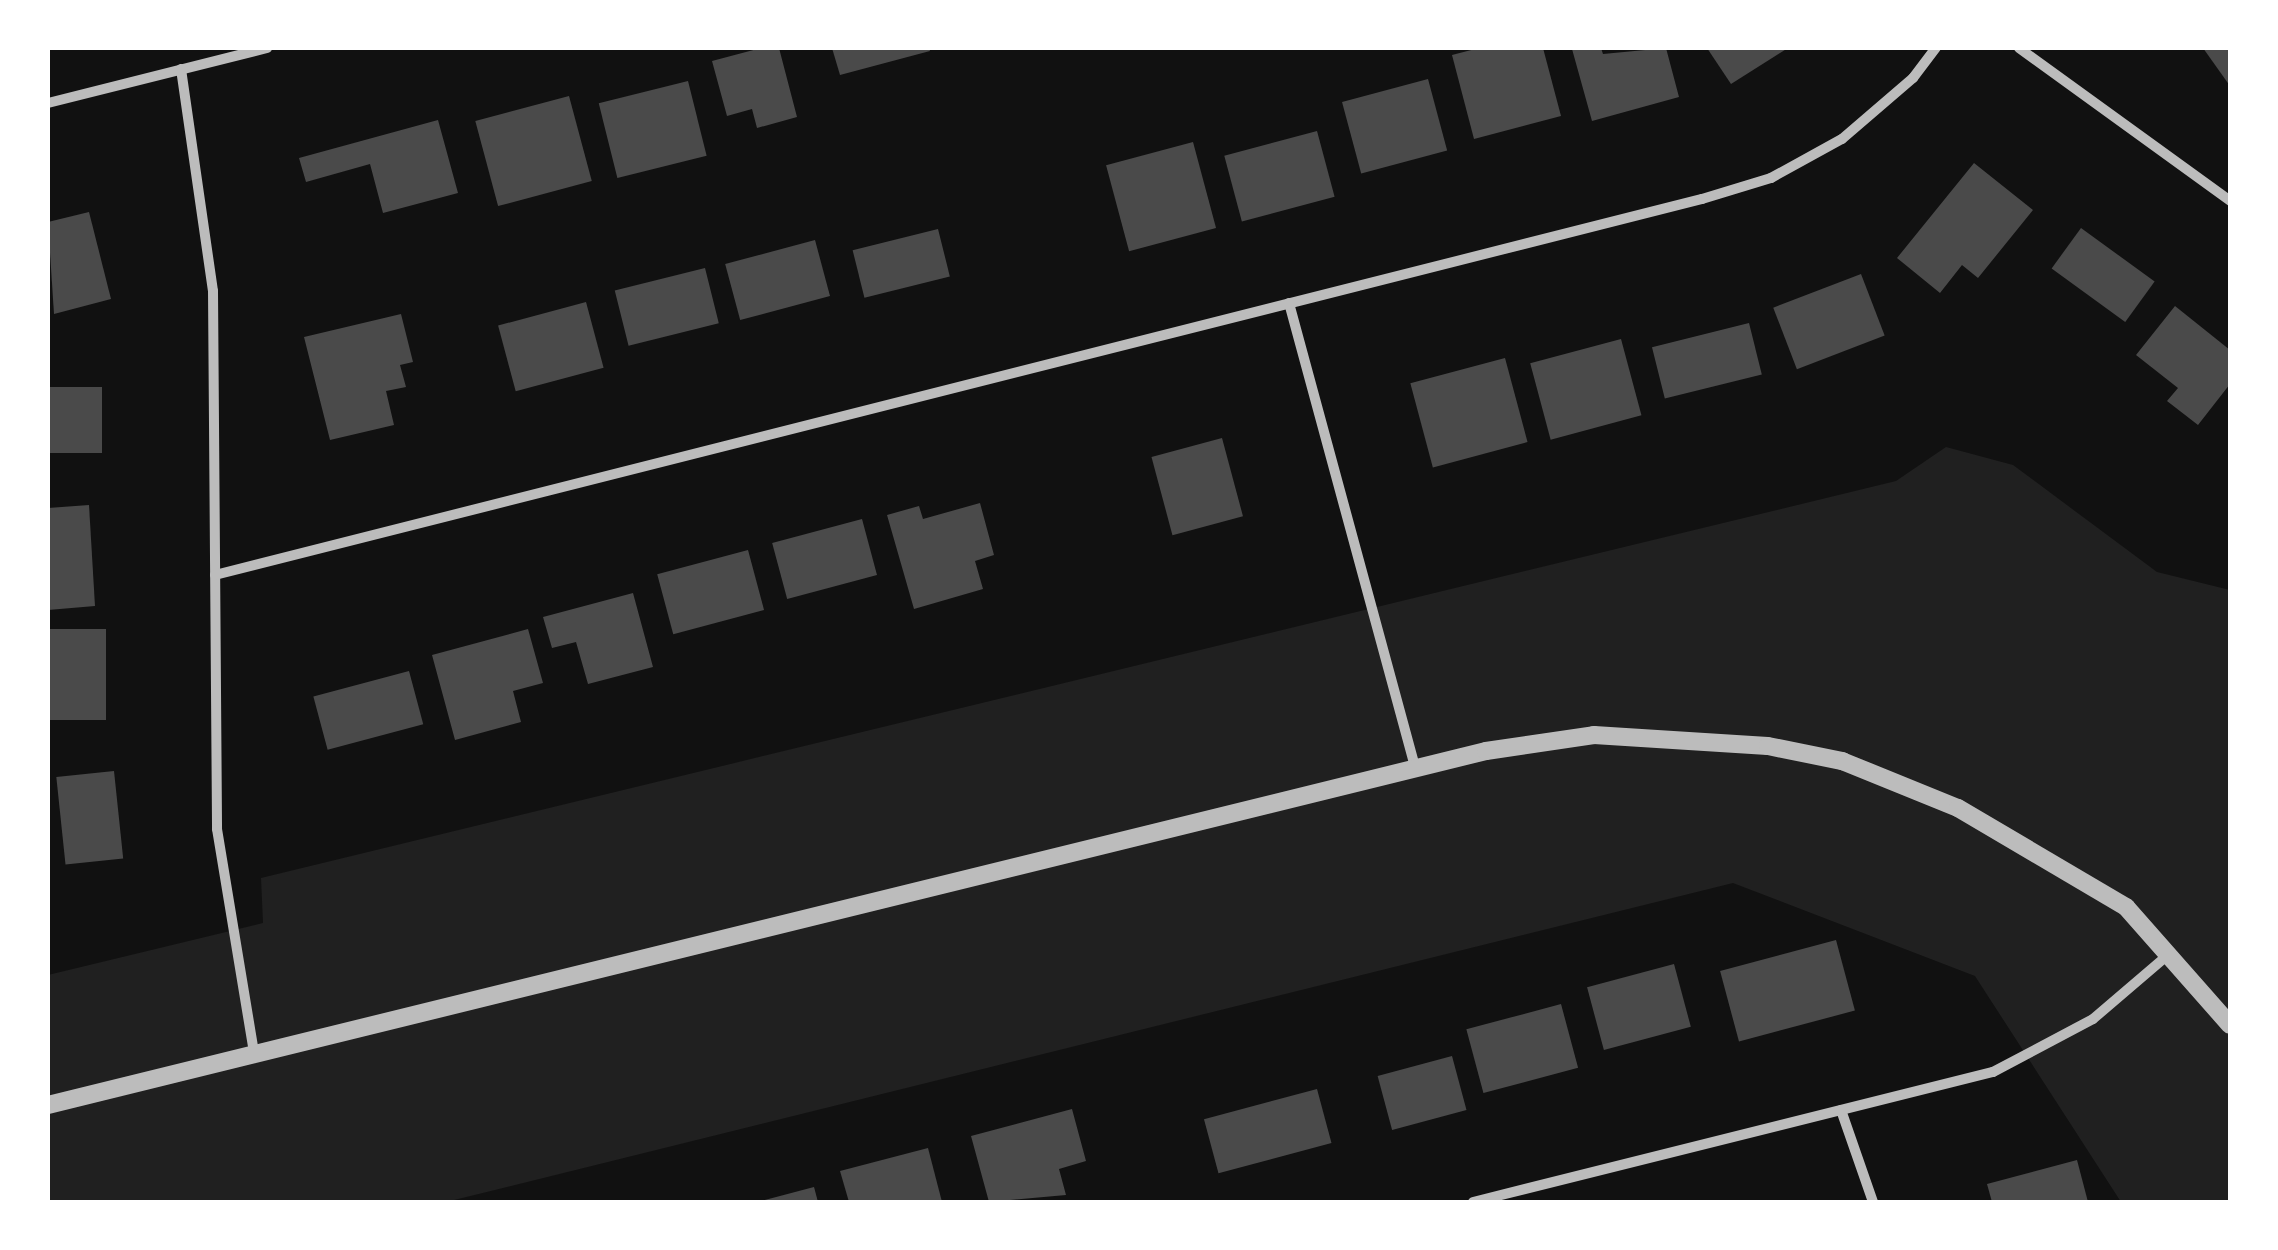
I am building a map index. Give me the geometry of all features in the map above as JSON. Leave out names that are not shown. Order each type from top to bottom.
[{"type":"street","points":[[48,103],[267,48]]},
{"type":"street","points":[[215,575],[1771,178],[1872,117],[1936,48]]},
{"type":"street","points":[[2019,48],[2230,202]]},
{"type":"street","points":[[181,69],[213,291],[218,829],[254,1052]]},
{"type":"street","points":[[1288,303],[1414,768]]},
{"type":"street","points":[[48,1106],[1414,768],[1594,735],[1678,736],[1842,761],[1958,808],[2053,860],[2126,907],[2172,952],[2230,1025]]},
{"type":"street","points":[[1473,1202],[1993,1072],[2044,1049],[2093,1018],[2172,952]]},
{"type":"street","points":[[1841,1110],[1873,1202]]},
{"type":"shaded area","points":[[1946,447],[2013,465],[2157,572],[2230,590],[2230,1202],[2121,1202],[1975,976],[1733,883],[446,1202],[48,1202],[48,975],[263,923],[261,878],[1896,481]]},
{"type":"building","points":[[761,48],[779,48],[797,117],[757,128],[752,109],[727,116],[712,61]]},
{"type":"building","points":[[832,48],[929,48],[930,51],[840,75]]},
{"type":"building","points":[[1479,48],[1543,48],[1561,116],[1474,139],[1452,55]]},
{"type":"building","points":[[1601,48],[1603,54],[1666,48],[1679,97],[1592,121],[1572,49]]},
{"type":"building","points":[[1707,48],[1788,48],[1731,84]]},
{"type":"building","points":[[2203,48],[2230,48],[2230,86]]},
{"type":"building","points":[[1428,79],[1447,150],[1361,174],[1342,102]]},
{"type":"building","points":[[688,81],[707,156],[617,178],[599,103]]},
{"type":"building","points":[[569,96],[592,181],[498,206],[475,121]]},
{"type":"building","points":[[438,120],[458,193],[383,213],[370,164],[306,182],[299,158]]},
{"type":"building","points":[[1317,131],[1335,197],[1242,222],[1224,156]]},
{"type":"building","points":[[1193,142],[1216,228],[1129,251],[1106,165]]},
{"type":"building","points":[[1974,163],[2033,210],[1978,278],[1962,265],[1940,293],[1897,258]]},
{"type":"building","points":[[89,212],[111,299],[54,314],[48,222]]},
{"type":"building","points":[[2081,228],[2155,281],[2125,322],[2052,268]]},
{"type":"building","points":[[938,229],[950,277],[864,298],[853,250]]},
{"type":"building","points":[[815,240],[830,296],[740,320],[725,264]]},
{"type":"building","points":[[705,268],[719,323],[629,346],[615,290]]},
{"type":"building","points":[[1861,274],[1885,336],[1797,369],[1773,308]]},
{"type":"building","points":[[586,302],[604,368],[516,391],[498,326]]},
{"type":"building","points":[[2175,306],[2230,350],[2230,384],[2198,425],[2167,401],[2178,388],[2136,355]]},
{"type":"building","points":[[401,314],[413,362],[400,365],[406,387],[386,391],[394,425],[330,440],[304,337]]},
{"type":"building","points":[[1749,323],[1762,374],[1665,399],[1652,347]]},
{"type":"building","points":[[1621,339],[1641,415],[1551,440],[1530,363]]},
{"type":"building","points":[[1505,358],[1528,442],[1433,467],[1410,383]]},
{"type":"building","points":[[48,387],[102,387],[102,453],[48,453]]},
{"type":"building","points":[[1222,438],[1243,516],[1172,535],[1151,457]]},
{"type":"building","points":[[980,503],[994,555],[975,561],[983,589],[914,609],[887,515],[919,506],[923,519]]},
{"type":"building","points":[[89,505],[95,606],[48,610],[48,508]]},
{"type":"building","points":[[862,519],[877,575],[787,599],[772,543]]},
{"type":"building","points":[[748,550],[764,610],[673,634],[657,574]]},
{"type":"building","points":[[633,593],[653,667],[588,684],[576,642],[552,648],[543,617]]},
{"type":"building","points":[[48,629],[106,629],[106,720],[48,720]]},
{"type":"building","points":[[528,629],[543,683],[513,691],[521,722],[455,740],[432,655]]},
{"type":"building","points":[[409,671],[423,724],[328,750],[313,697]]},
{"type":"building","points":[[114,771],[123,859],[66,865],[56,777]]},
{"type":"building","points":[[1836,940],[1855,1011],[1739,1042],[1720,971]]},
{"type":"building","points":[[1674,964],[1691,1027],[1604,1050],[1587,987]]},
{"type":"building","points":[[1561,1004],[1578,1068],[1483,1093],[1466,1029]]},
{"type":"building","points":[[1452,1056],[1466,1110],[1392,1130],[1378,1076]]},
{"type":"building","points":[[1317,1089],[1331,1143],[1218,1173],[1204,1119]]},
{"type":"building","points":[[1072,1109],[1086,1161],[1059,1169],[1066,1195],[989,1202],[971,1136]]},
{"type":"building","points":[[928,1148],[942,1202],[849,1202],[840,1171]]},
{"type":"building","points":[[2077,1160],[2088,1202],[1992,1202],[1987,1184]]},
{"type":"building","points":[[814,1187],[818,1202],[761,1202],[761,1201]]}]
